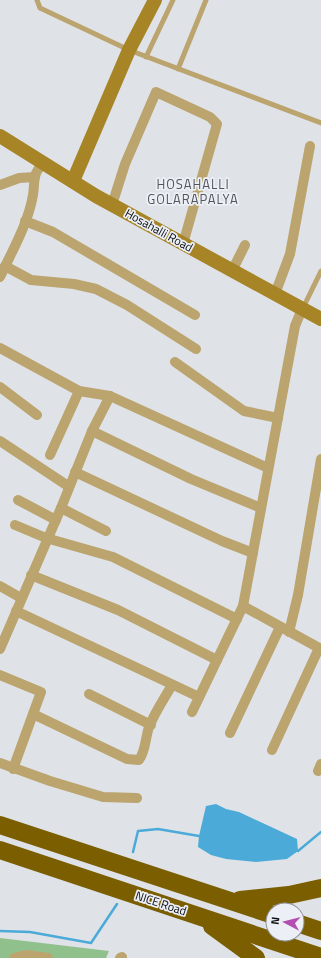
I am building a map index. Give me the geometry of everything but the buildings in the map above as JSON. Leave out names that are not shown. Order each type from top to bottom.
[{"type":"highway","name":"NICE Road","points":[[0,825],[265,912]]},
{"type":"highway","name":"NICE Road","points":[[0,850],[321,957]]},
{"type":"highway","points":[[231,901],[288,895],[321,888]]},
{"type":"highway","points":[[201,916],[212,926],[256,958]]},
{"type":"highway","points":[[305,925],[321,930]]},
{"type":"street","points":[[73,181],[129,50],[155,0]]},
{"type":"street","points":[[112,204],[125,164],[156,92],[210,117],[217,124],[184,244]]},
{"type":"street","name":"Hosahalli Road","points":[[0,136],[112,204],[321,319]]},
{"type":"street","points":[[275,294],[290,254],[310,146]]},
{"type":"street","points":[[0,277],[25,221],[33,195],[35,177],[39,167],[46,163]]},
{"type":"street","points":[[0,185],[19,178],[35,177]]},
{"type":"street","points":[[25,221],[53,232],[195,315]]},
{"type":"street","points":[[232,271],[245,245]]},
{"type":"street","points":[[5,266],[31,280],[74,284],[96,289],[127,305],[196,349]]},
{"type":"street","points":[[192,712],[243,606],[295,326],[302,309]]},
{"type":"street","points":[[0,348],[79,391],[110,396],[268,468]]},
{"type":"street","points":[[175,362],[244,411],[278,418]]},
{"type":"street","points":[[0,387],[37,415]]},
{"type":"street","points":[[50,455],[79,391]]},
{"type":"street","points":[[0,649],[46,538],[56,520],[74,472],[92,431],[110,396]]},
{"type":"street","points":[[92,431],[191,479],[261,508]]},
{"type":"street","points":[[0,441],[68,486]]},
{"type":"street","points":[[289,632],[298,595],[321,459]]},
{"type":"street","points":[[74,472],[252,553]]},
{"type":"street","points":[[18,500],[56,520]]},
{"type":"street","points":[[61,508],[106,531]]},
{"type":"street","points":[[15,526],[46,538],[113,557],[237,619]]},
{"type":"street","points":[[31,575],[118,610],[217,660]]},
{"type":"street","points":[[0,586],[21,598]]},
{"type":"street","points":[[243,606],[320,649],[272,750]]},
{"type":"street","points":[[16,611],[199,697]]},
{"type":"street","points":[[230,733],[280,627]]},
{"type":"street","points":[[0,675],[41,692],[13,769]]},
{"type":"street","points":[[33,714],[134,761],[138,760],[142,754],[151,725],[172,685]]},
{"type":"street","points":[[90,694],[151,725]]},
{"type":"street","points":[[0,763],[13,769],[103,797],[137,798]]},
{"type":"street","points":[[14,958],[26,955],[48,958]]},
{"type":"lane","points":[[37,0],[40,8],[129,50],[321,123]]},
{"type":"lane","points":[[146,56],[173,0]]},
{"type":"lane","points":[[178,69],[206,0]]},
{"type":"lane","points":[[302,309],[321,271]]},
{"type":"green space","points":[[0,938],[109,951],[106,958],[0,958]]},
{"type":"water","points":[[216,804],[226,809],[239,812],[297,839],[298,851],[287,859],[256,862],[226,859],[211,855],[198,847],[199,836],[206,806]]},
{"type":"waterway","points":[[133,852],[138,831],[158,829],[199,836]]},
{"type":"waterway","points":[[298,851],[321,832]]},
{"type":"waterway","points":[[0,931],[30,932],[91,943],[117,904]]},
{"type":"district","name":"HOSAHALLI GOLARAPALYA","points":[[193,192]]}]
